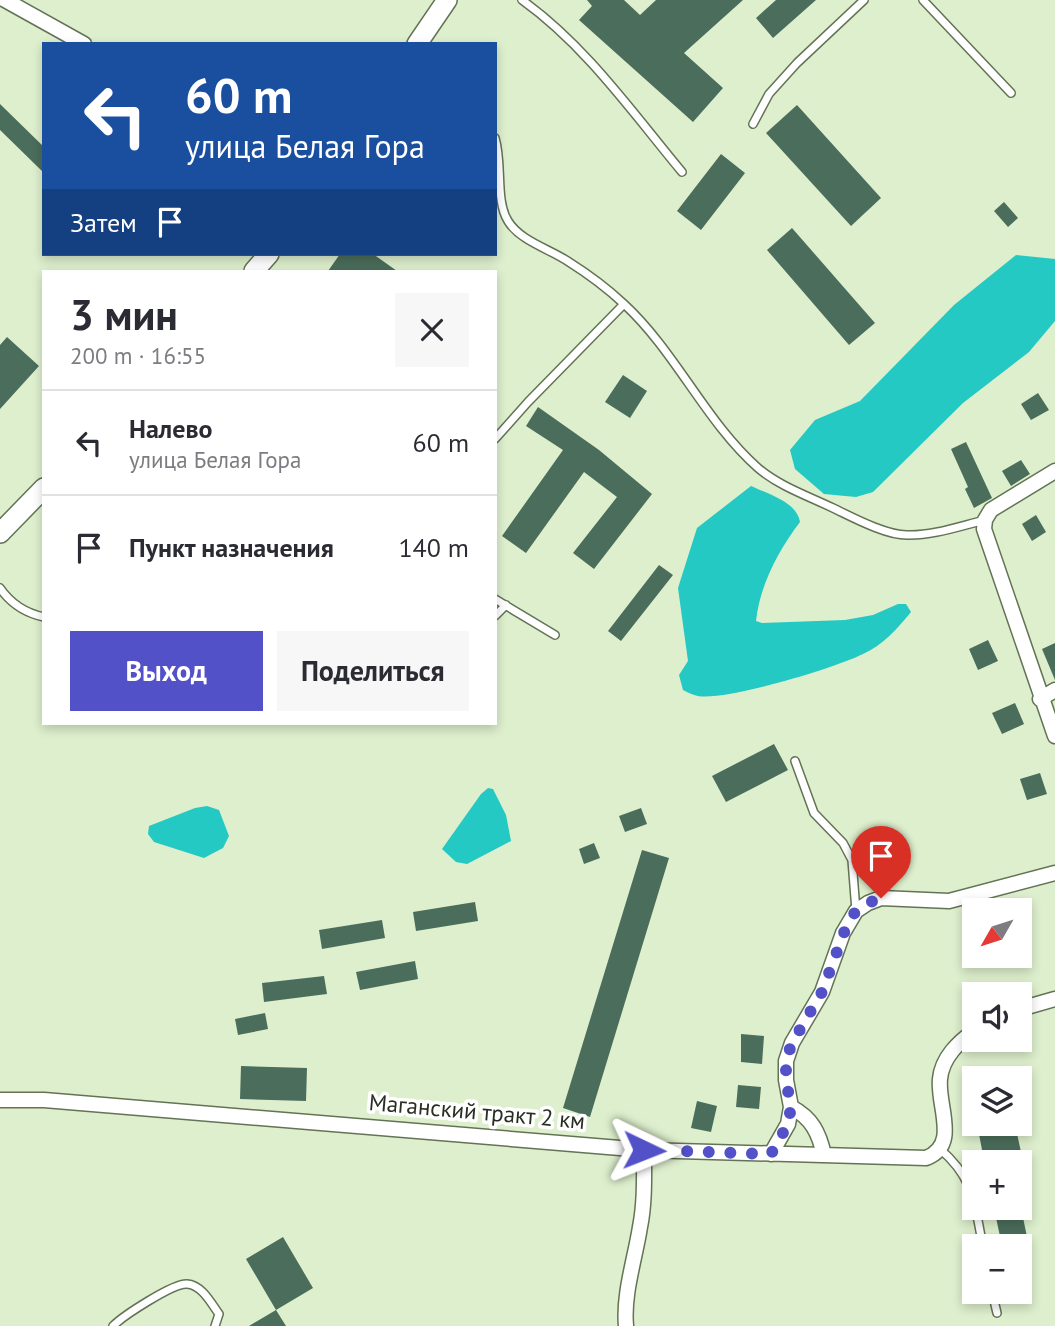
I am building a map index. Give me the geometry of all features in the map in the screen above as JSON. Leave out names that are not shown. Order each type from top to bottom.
[{"type":"main road","points":[[418,42],[447,0]]},
{"type":"main road","points":[[255,270],[267,256]]},
{"type":"main road","points":[[0,533],[42,490]]},
{"type":"street","points":[[5,0],[80,42]]},
{"type":"street","points":[[1055,471],[991,510],[985,520],[984,529],[1040,699],[1055,736]]},
{"type":"street","points":[[1040,699],[1055,690]]},
{"type":"street","points":[[771,1154],[788,1124],[791,1107],[786,1080],[786,1060],[792,1043],[822,992],[843,933],[856,911],[881,898],[949,901],[1055,873]]},
{"type":"street","points":[[1032,1006],[1055,999]]},
{"type":"street","points":[[940,1149],[946,1130],[940,1077],[953,1049],[962,1041]]},
{"type":"street","name":"Маганский тракт 2 км","points":[[0,1100],[44,1100],[644,1150],[926,1158],[940,1149]]},
{"type":"street","points":[[791,1107],[804,1114],[814,1125],[821,1139],[824,1155]]},
{"type":"street","points":[[626,1326],[625,1317],[641,1223],[644,1150]]},
{"type":"lane","points":[[522,0],[566,37],[596,68],[682,172]]},
{"type":"lane","points":[[753,124],[769,94],[864,0]]},
{"type":"lane","points":[[924,0],[1011,93]]},
{"type":"lane","points":[[497,145],[500,156],[502,209],[509,223],[522,236],[569,261],[624,304],[655,337],[709,411],[759,469],[788,487],[846,514],[904,536],[985,520]]},
{"type":"lane","points":[[497,437],[624,304]]},
{"type":"lane","points":[[0,588],[6,598],[22,610],[42,616]]},
{"type":"lane","points":[[497,600],[555,635]]},
{"type":"lane","points":[[497,614],[506,605]]},
{"type":"lane","points":[[795,761],[814,813],[843,843],[852,860],[856,911]]},
{"type":"lane","points":[[940,1149],[965,1175],[980,1234]]},
{"type":"lane","points":[[113,1326],[171,1289],[186,1284],[199,1289],[209,1299],[219,1314],[215,1326]]},
{"type":"lane","points":[[995,1304],[997,1313]]},
{"type":"water","points":[[1016,255],[1055,259],[1055,321],[1029,352],[963,403],[873,492],[856,497],[824,494],[795,469],[790,450],[815,420],[860,401],[954,305]]},
{"type":"water","points":[[751,486],[788,504],[798,515],[800,522],[771,569],[761,594],[756,621],[845,620],[873,615],[898,604],[906,604],[911,612],[884,641],[849,660],[755,689],[732,694],[696,696],[683,690],[679,675],[688,661],[678,588],[697,528]]},
{"type":"water","points":[[488,788],[493,789],[506,815],[511,841],[467,864],[456,862],[442,849]]},
{"type":"water","points":[[207,806],[219,810],[229,836],[223,848],[204,858],[154,842],[148,834],[149,826]]},
{"type":"building","points":[[587,0],[624,0],[640,15],[656,0],[743,0],[684,53],[723,88],[693,122],[579,20],[592,6]]},
{"type":"building","points":[[776,0],[816,0],[773,38],[756,18]]},
{"type":"building","points":[[0,104],[42,145],[42,171],[0,130]]},
{"type":"building","points":[[797,105],[881,198],[851,226],[766,133]]},
{"type":"building","points":[[721,154],[745,173],[701,230],[677,211]]},
{"type":"building","points":[[1004,202],[1018,218],[1008,227],[994,211]]},
{"type":"building","points":[[792,228],[875,323],[849,345],[767,250]]},
{"type":"building","points":[[339,256],[376,256],[396,270],[329,270]]},
{"type":"building","points":[[7,337],[39,366],[0,409],[0,345]]},
{"type":"building","points":[[623,375],[647,391],[630,418],[605,402]]},
{"type":"building","points":[[1038,393],[1049,410],[1031,420],[1021,404]]},
{"type":"building","points":[[538,407],[599,450],[652,494],[594,569],[573,553],[617,497],[584,472],[526,553],[502,536],[563,450],[526,426]]},
{"type":"building","points":[[966,442],[992,498],[974,508],[951,449]]},
{"type":"building","points":[[1021,460],[1030,474],[1011,486],[1002,471]]},
{"type":"building","points":[[1036,515],[1046,532],[1032,541],[1022,524]]},
{"type":"building","points":[[659,565],[673,575],[621,641],[608,631]]},
{"type":"building","points":[[988,640],[998,661],[978,670],[969,649]]},
{"type":"building","points":[[1055,643],[1055,680],[1042,649]]},
{"type":"building","points":[[1015,703],[1024,724],[1002,734],[992,713]]},
{"type":"building","points":[[774,744],[788,770],[726,802],[712,776]]},
{"type":"building","points":[[1040,773],[1047,794],[1027,800],[1020,779]]},
{"type":"building","points":[[641,808],[647,824],[625,832],[619,816]]},
{"type":"building","points":[[594,843],[600,858],[584,864],[579,849]]},
{"type":"building","points":[[642,850],[669,858],[590,1117],[563,1108]]},
{"type":"building","points":[[889,856],[894,878],[873,882],[868,860]]},
{"type":"building","points":[[475,902],[478,921],[416,931],[413,912]]},
{"type":"building","points":[[382,920],[385,938],[322,949],[319,930]]},
{"type":"building","points":[[415,961],[418,979],[360,990],[356,972]]},
{"type":"building","points":[[324,976],[327,994],[264,1002],[262,983]]},
{"type":"building","points":[[265,1013],[268,1029],[238,1035],[235,1019]]},
{"type":"building","points":[[741,1034],[764,1036],[762,1064],[741,1062]]},
{"type":"building","points":[[241,1066],[307,1068],[306,1101],[240,1099]]},
{"type":"building","points":[[738,1085],[761,1087],[759,1109],[736,1107]]},
{"type":"building","points":[[697,1101],[717,1106],[711,1132],[691,1128]]},
{"type":"building","points":[[979,1136],[1018,1136],[1021,1150],[982,1150]]},
{"type":"building","points":[[997,1220],[1024,1220],[1026,1234],[999,1234]]},
{"type":"building","points":[[283,1237],[313,1288],[276,1310],[246,1259]]},
{"type":"building","points":[[276,1310],[286,1326],[249,1326]]},
{"type":"route","points":[[644,1150],[771,1154],[788,1124],[791,1107],[786,1080],[786,1060],[792,1043],[822,992],[848,922],[856,911],[881,898]]}]
